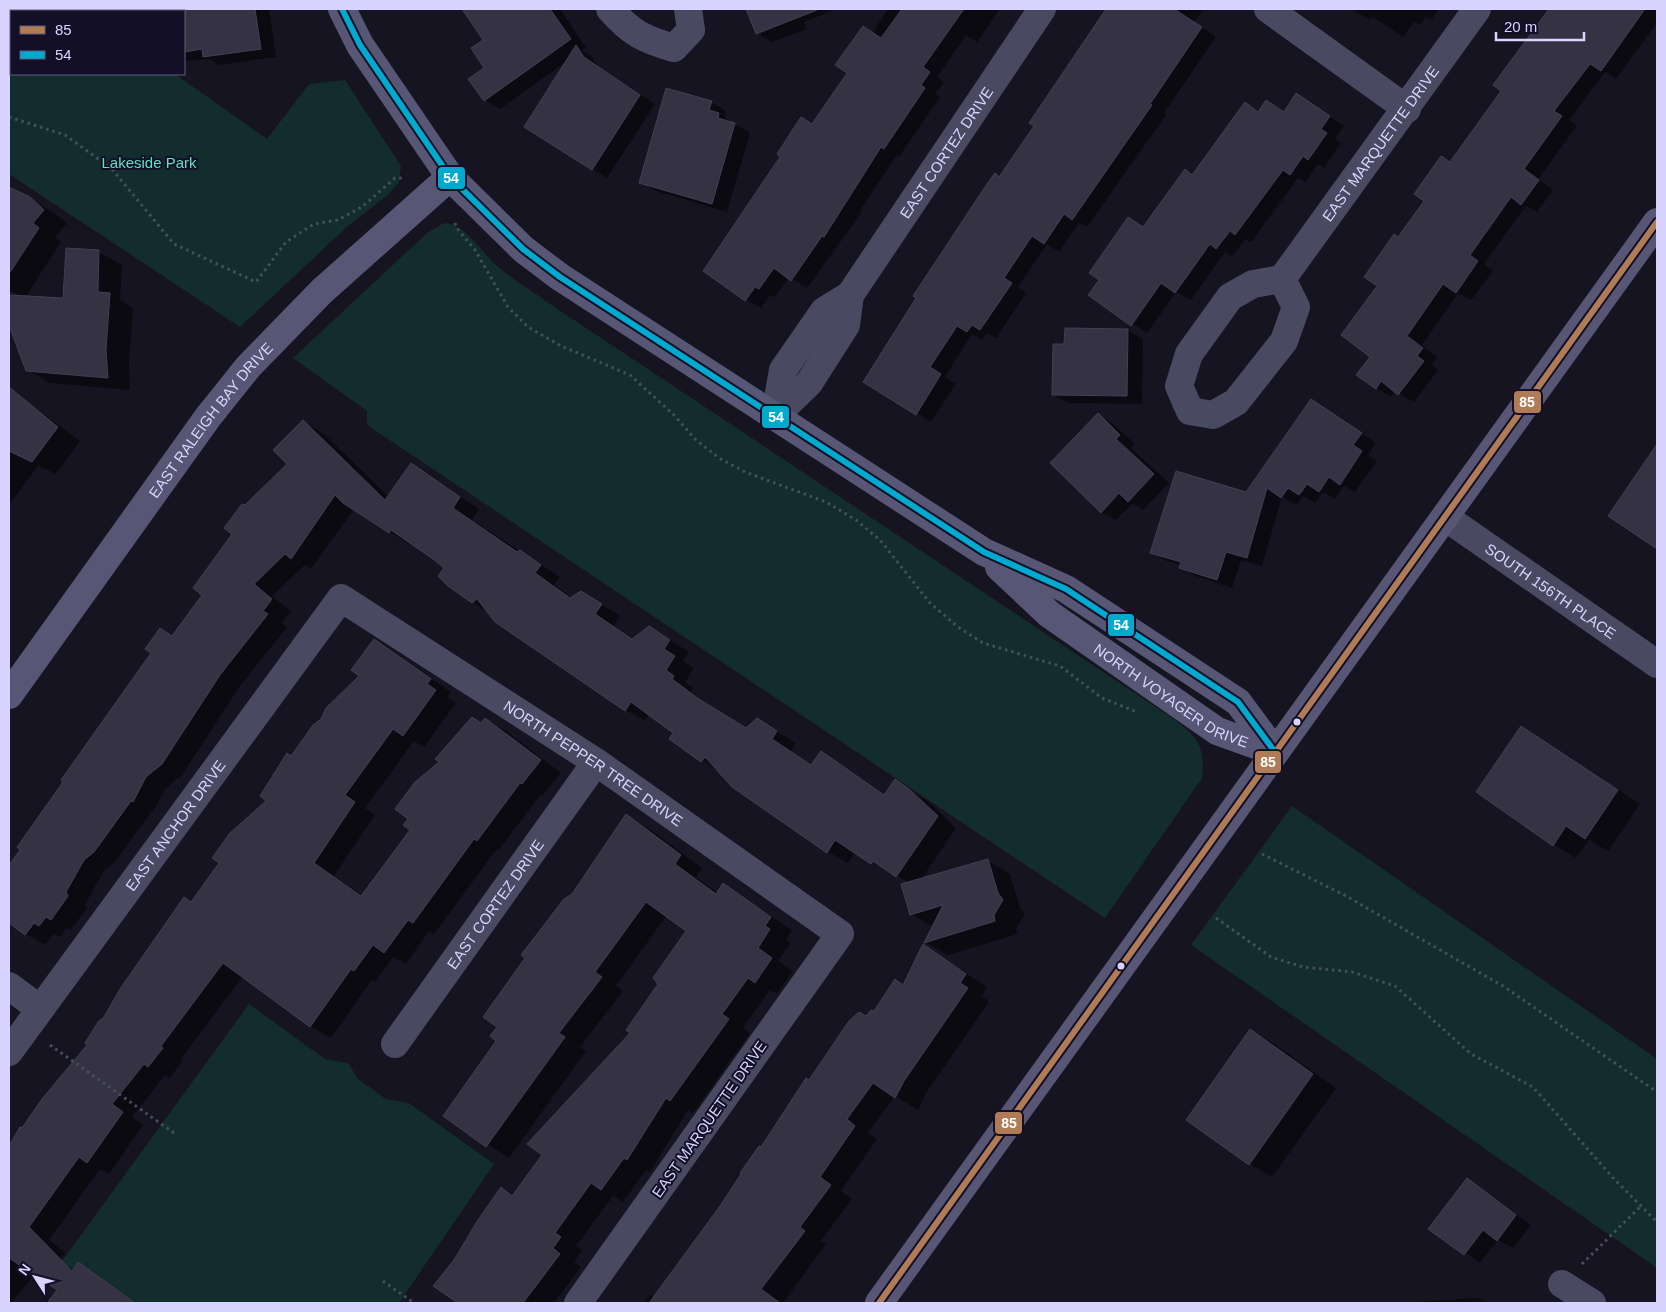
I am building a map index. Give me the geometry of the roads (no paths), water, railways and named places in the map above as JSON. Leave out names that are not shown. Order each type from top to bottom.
[{"type":"street","name":"NORTH VOYAGER DRIVE","points":[[342,9],[360,45],[450,177],[523,249],[560,277],[984,552],[1066,589],[1238,702],[1275,752]]},
{"type":"street","points":[[610,9],[623,24],[645,40],[674,48],[691,30],[688,9]]},
{"type":"street","name":"EAST CORTEZ DRIVE","points":[[775,416],[783,370],[824,311],[850,296],[1042,9]]},
{"type":"street","points":[[1268,9],[1406,109]]},
{"type":"street","name":"EAST MARQUETTE DRIVE","points":[[1282,279],[1478,9]]},
{"type":"street","name":"EAST RALEIGH BAY DRIVE","points":[[9,695],[208,417],[248,367],[322,291],[450,177]]},
{"type":"street","points":[[878,1303],[1657,222]]},
{"type":"street","points":[[1282,279],[1296,307],[1284,341],[1236,402],[1213,415],[1190,411],[1179,386],[1189,354],[1230,297],[1253,284],[1282,279]]},
{"type":"street","name":"SOUTH 156TH PLACE","points":[[1445,517],[1657,664]]},
{"type":"street","name":"NORTH VOYAGER DRIVE","points":[[984,552],[1049,614],[1217,731],[1275,752]]},
{"type":"street","name":"NORTH PEPPER TREE DRIVE","points":[[341,598],[596,762],[840,934]]},
{"type":"street","name":"EAST ANCHOR DRIVE","points":[[9,1052],[341,598]]},
{"type":"street","name":"EAST CORTEZ DRIVE","points":[[395,1044],[596,762]]},
{"type":"street","name":"EAST MARQUETTE DRIVE","points":[[578,1303],[840,934]]},
{"type":"street","points":[[9,986],[40,1009]]},
{"type":"street","points":[[1562,1284],[1592,1303]]},
{"type":"park label","name":"Lakeside Park","points":[[149,162]]}]
